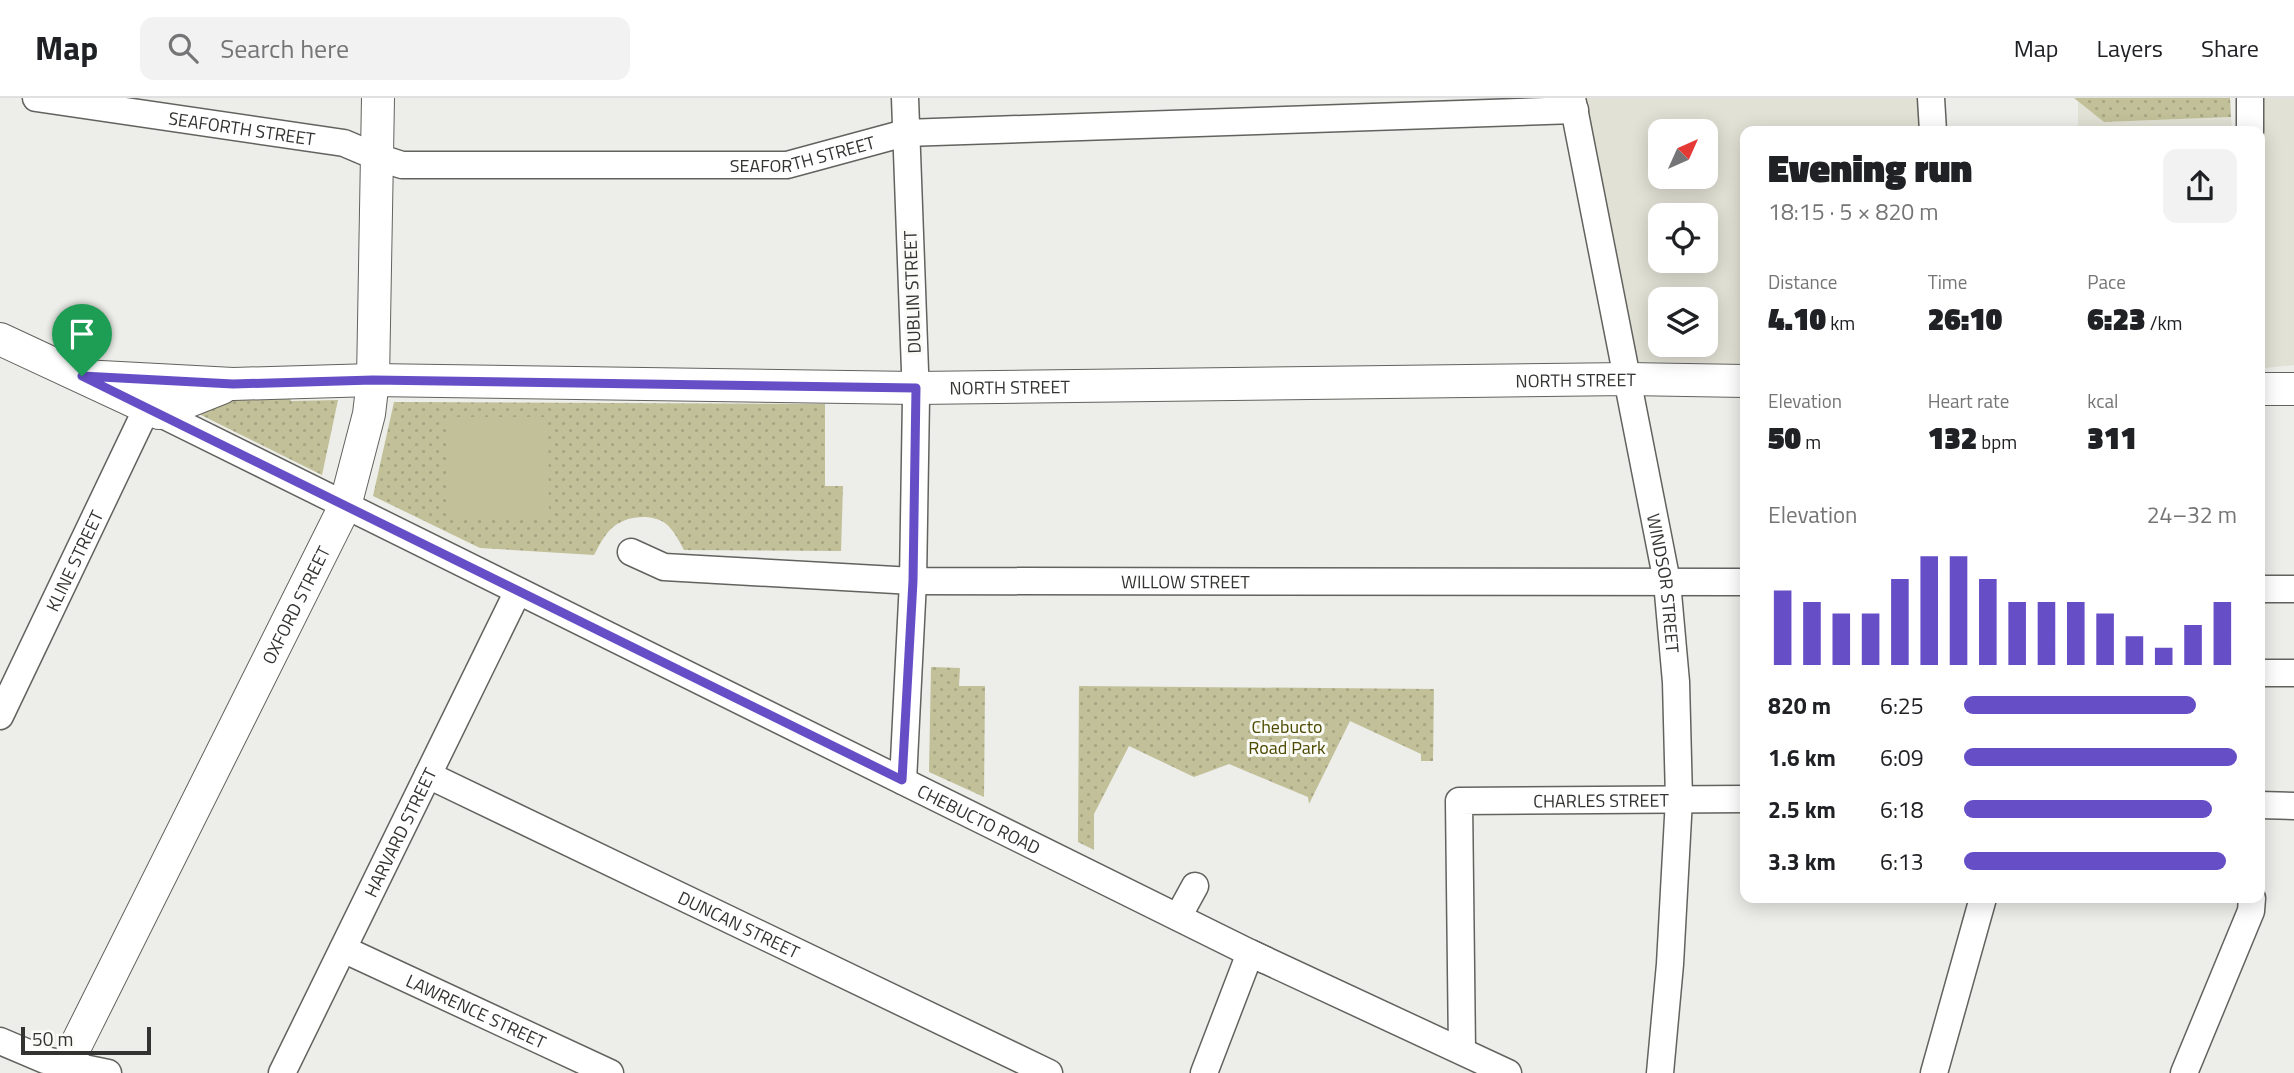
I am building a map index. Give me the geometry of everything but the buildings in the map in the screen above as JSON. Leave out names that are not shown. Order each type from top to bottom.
[{"type":"main road","name":"OXFORD STREET","points":[[66,1068],[345,506],[369,414],[373,380],[378,98]]},
{"type":"main road","name":"CHEBUCTO ROAD","points":[[0,339],[153,410]]},
{"type":"main road","name":"NORTH STREET","points":[[82,376],[233,384],[373,380],[916,388],[1629,379],[1740,381]]},
{"type":"main road","name":"NORTH STREET","points":[[153,410],[233,384]]},
{"type":"main road","points":[[2265,389],[2294,390]]},
{"type":"street","name":"SEAFORTH STREET","points":[[36,98],[344,143],[402,165],[787,165],[905,133],[1574,104]]},
{"type":"street","name":"DUBLIN STREET","points":[[902,780],[913,581],[916,388],[905,98]]},
{"type":"street","points":[[1931,98],[1933,126]]},
{"type":"street","points":[[2250,98],[2250,126]]},
{"type":"street","name":"WINDSOR STREET","points":[[1574,104],[1667,582],[1676,682],[1679,799],[1660,1073]]},
{"type":"street","name":"CHEBUCTO ROAD","points":[[153,410],[1250,953],[1508,1073]]},
{"type":"street","name":"KLINE STREET","points":[[0,716],[153,410]]},
{"type":"street","name":"WILLOW STREET","points":[[632,552],[664,567],[913,581],[1740,582]]},
{"type":"street","points":[[2265,589],[2294,589]]},
{"type":"street","name":"HARVARD STREET","points":[[282,1073],[518,591]]},
{"type":"street","points":[[2265,673],[2294,673]]},
{"type":"street","name":"DUNCAN STREET","points":[[428,775],[1049,1073]]},
{"type":"street","name":"CHARLES STREET","points":[[1462,1051],[1459,801],[1740,799]]},
{"type":"street","points":[[2265,805],[2294,806]]},
{"type":"street","points":[[1178,917],[1195,886]]},
{"type":"street","points":[[1934,1073],[1982,903]]},
{"type":"street","points":[[2184,1073],[2251,911],[2252,903]]},
{"type":"street","name":"LAWRENCE STREET","points":[[343,949],[610,1073]]},
{"type":"street","points":[[1204,1073],[1250,953]]},
{"type":"street","points":[[0,1041],[66,1068],[108,1073]]},
{"type":"shaded area","points":[[1581,98],[1943,98],[1945,126],[1740,126],[1740,364],[1633,362]]},
{"type":"shaded area","points":[[2258,98],[2294,98],[2294,365],[2265,368],[2265,126],[2259,126]]},
{"type":"shaded area","points":[[2078,101],[2104,122],[2231,117],[2232,126],[2078,126]]},
{"type":"green space","points":[[2074,98],[2230,98],[2231,117],[2104,122]]},
{"type":"green space","points":[[290,394],[291,401],[338,400],[322,475],[191,410],[233,396]]},
{"type":"green space","points":[[394,402],[825,404],[825,486],[843,486],[841,551],[684,550],[674,532],[665,523],[645,517],[617,524],[594,555],[480,548],[373,496]]},
{"type":"green space","points":[[448,417],[548,417],[549,517],[448,517]]},
{"type":"green space","points":[[931,667],[960,668],[959,686],[985,686],[984,797],[929,772]]},
{"type":"green space","name":"Chebucto Road Park","points":[[1079,686],[1434,689],[1433,761],[1421,761],[1421,754],[1350,721],[1309,804],[1308,797],[1229,764],[1194,777],[1129,746],[1094,814],[1094,850],[1078,842]]},
{"type":"route","points":[[82,376],[233,384],[373,380],[916,388],[913,581],[902,780],[361,514],[82,376]]}]
